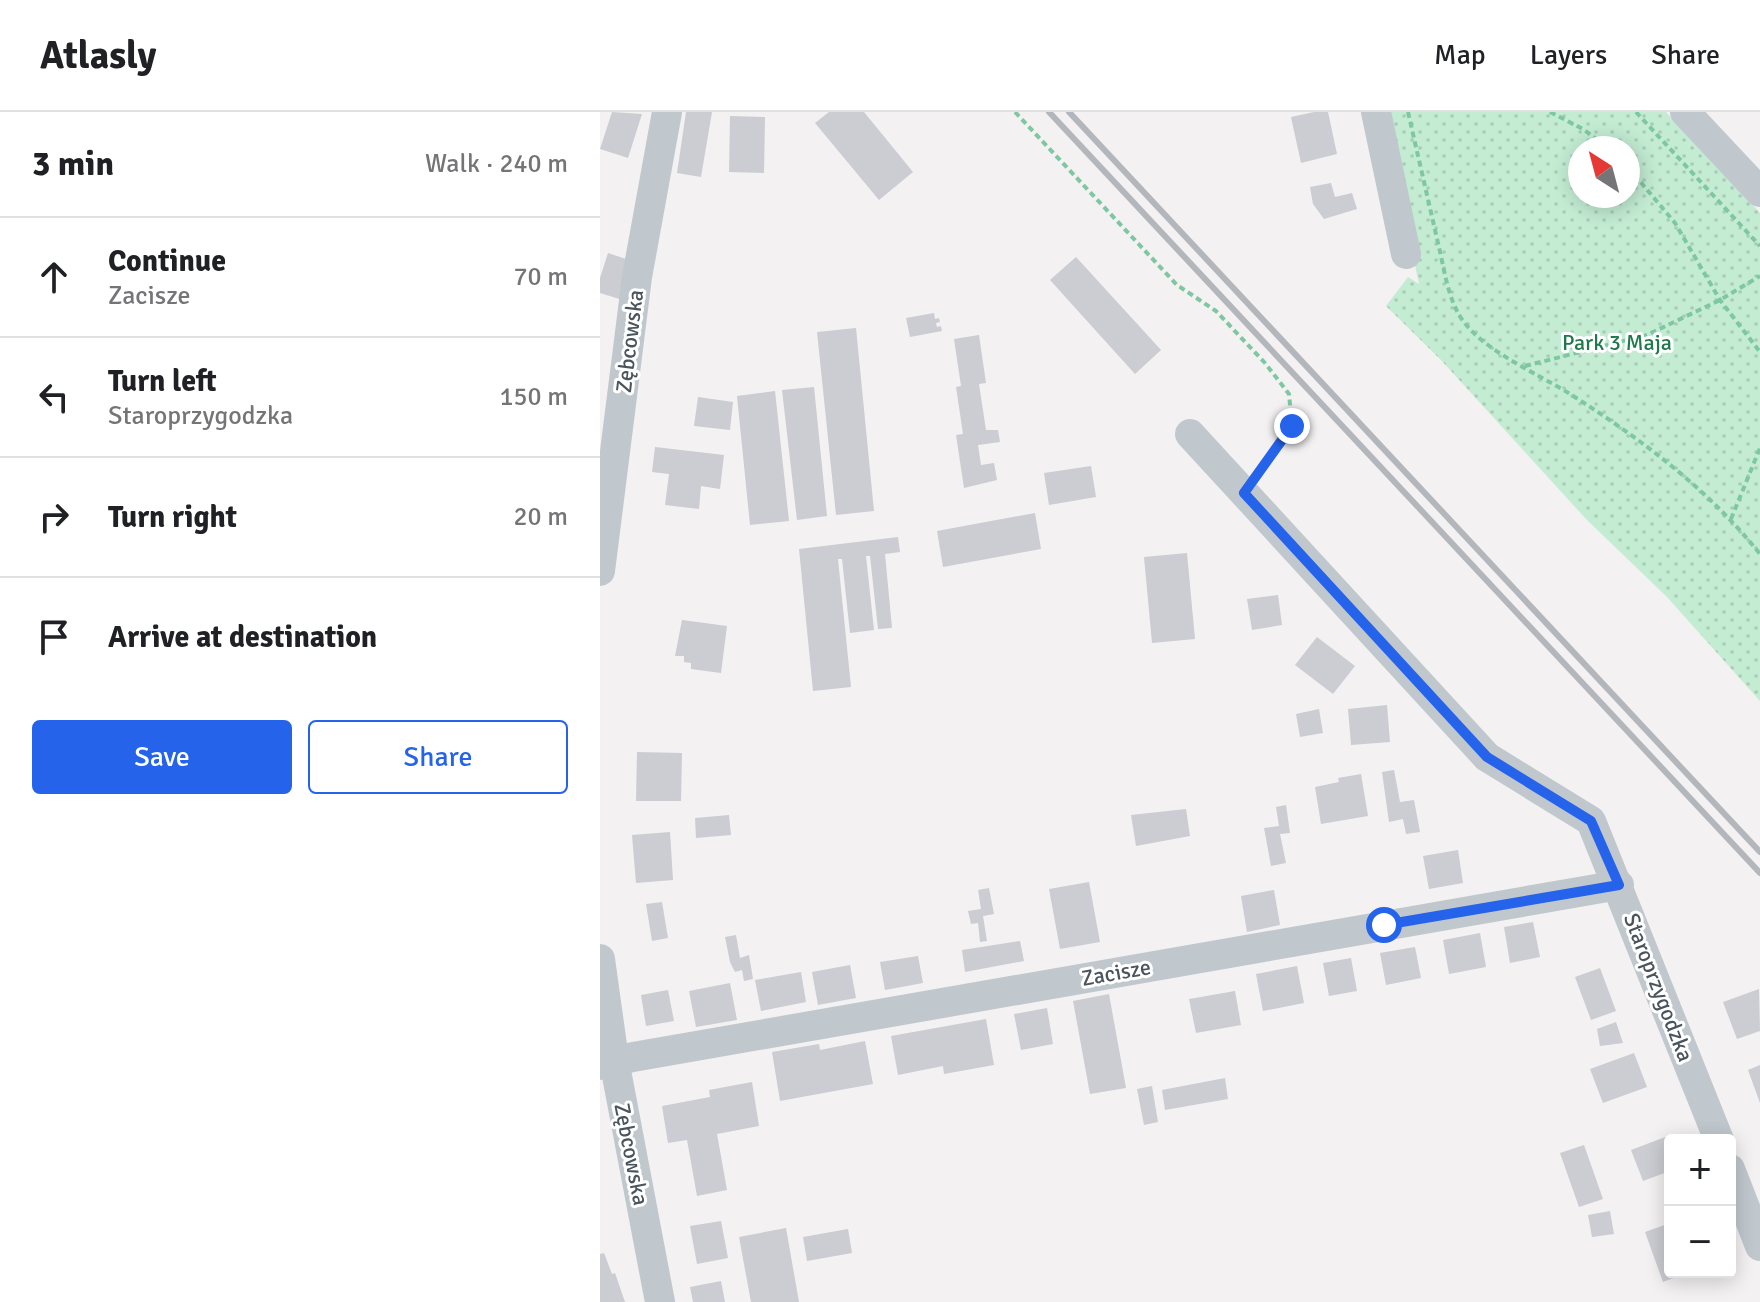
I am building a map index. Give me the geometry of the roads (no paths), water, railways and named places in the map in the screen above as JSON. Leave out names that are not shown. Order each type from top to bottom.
[{"type":"street","name":"Zębcowska","points":[[600,571],[637,277],[667,112]]},
{"type":"street","points":[[1376,112],[1406,254]]},
{"type":"street","points":[[1685,112],[1760,192]]},
{"type":"street","name":"Staroprzygodzka","points":[[1190,434],[1487,757],[1591,821],[1717,1134]]},
{"type":"street","name":"Zacisze","points":[[607,1063],[1619,885]]},
{"type":"street","name":"Zębcowska","points":[[600,959],[607,1063],[660,1302]]},
{"type":"street","points":[[1736,1184],[1760,1246]]},
{"type":"railway","points":[[1049,112],[1760,873]]},
{"type":"railway","points":[[1069,112],[1760,852]]},
{"type":"park label","name":"Park 3 Maja","points":[[1617,342]]}]
